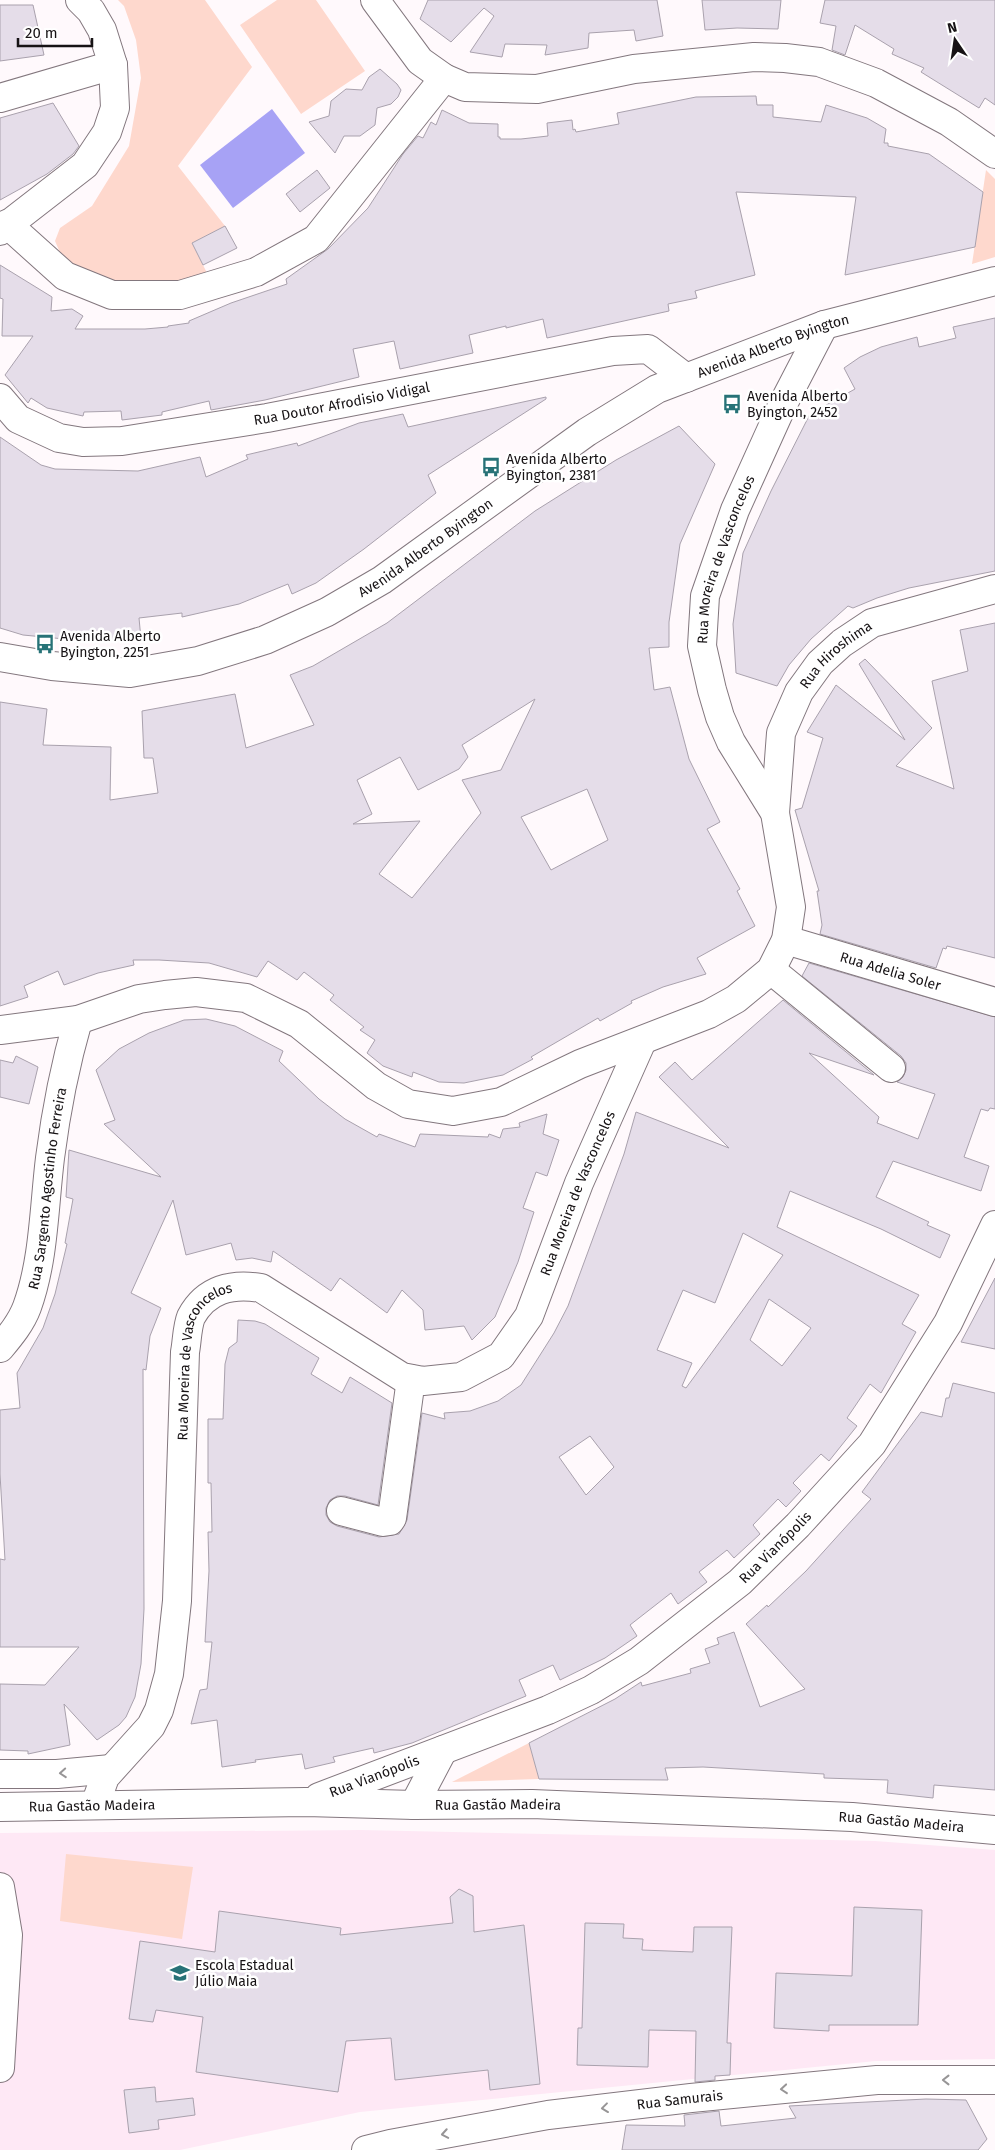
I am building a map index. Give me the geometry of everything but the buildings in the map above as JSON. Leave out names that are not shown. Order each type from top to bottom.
[{"type":"street","points":[[80,0],[91,11],[102,30],[113,65],[114,108],[107,132],[85,165],[3,227],[65,276],[112,295],[180,295],[256,272],[316,239],[444,78]]},
{"type":"street","points":[[375,0],[420,61],[444,78],[465,86],[537,89],[634,69],[754,57],[819,62],[876,83],[949,122],[995,154]]},
{"type":"street","points":[[0,98],[113,65]]},
{"type":"street","name":"Avenida Alberto Byington","points":[[0,657],[52,666],[130,673],[198,661],[265,640],[327,612],[382,580],[587,432],[657,389],[824,325],[995,281]]},
{"type":"street","name":"Rua Moreira de Vasconcelos","points":[[95,1805],[105,1777],[151,1726],[159,1710],[169,1674],[177,1601],[185,1352],[191,1318],[206,1299],[220,1290],[235,1285],[261,1288],[402,1377],[411,1379],[423,1381],[461,1377],[501,1356],[529,1316],[579,1182],[642,1041],[667,1029],[709,1014],[729,1003],[771,970],[786,940],[791,907],[775,813],[731,742],[720,717],[702,646],[705,596],[735,510],[782,406],[824,325]]},
{"type":"street","name":"Rua Doutor Afrodisio Vidigal","points":[[0,398],[18,419],[59,438],[83,442],[112,441],[267,418],[614,351],[648,350],[686,378]]},
{"type":"street","name":"Rua Hiroshima","points":[[775,813],[781,732],[799,692],[820,664],[842,643],[872,623],[995,589]]},
{"type":"street","name":"Rua Adelia Soler","points":[[786,940],[995,1002]]},
{"type":"street","points":[[771,970],[891,1068]]},
{"type":"street","points":[[0,1030],[78,1020],[139,999],[165,995],[196,992],[246,998],[299,1024],[376,1086],[408,1104],[453,1111],[501,1102],[580,1064],[642,1041]]},
{"type":"street","name":"Rua Sargento Agostinho Ferreira","points":[[0,1348],[14,1331],[26,1308],[40,1252],[51,1156],[65,1065],[78,1020]]},
{"type":"street","name":"Rua Vianópolis","points":[[306,1802],[548,1710],[599,1685],[639,1661],[753,1569],[798,1526],[872,1444],[948,1323],[995,1225]]},
{"type":"street","points":[[341,1511],[383,1522],[390,1521],[392,1518],[411,1379]]},
{"type":"street","name":"Rua Vianópolis","points":[[414,1806],[443,1750]]},
{"type":"street","points":[[0,1774],[57,1774],[111,1769]]},
{"type":"street","name":"Rua Gastão Madeira","points":[[0,1807],[306,1802],[414,1806],[532,1804],[852,1818],[995,1830]]},
{"type":"street","points":[[0,1887],[8,1935],[0,2068]]},
{"type":"street","name":"Rua Samurais","points":[[366,2150],[548,2115],[691,2098],[877,2080],[995,2080]]},
{"type":"shaded area","points":[[118,0],[205,0],[252,67],[178,166],[225,226],[192,243],[208,275],[156,287],[121,286],[65,264],[55,241],[60,228],[92,206],[129,146],[141,78],[136,40],[124,6]]},
{"type":"shaded area","points":[[277,0],[316,0],[365,71],[301,114],[240,25]]},
{"type":"shaded area","points":[[272,109],[305,153],[233,208],[200,165]]},
{"type":"shaded area","points":[[986,170],[995,179],[995,257],[972,264]]},
{"type":"shaded area","points":[[529,1743],[539,1779],[452,1782]]},
{"type":"shaded area","points":[[361,1830],[875,1841],[995,1850],[995,2059],[876,2061],[360,2112],[180,2150],[0,2150],[0,1833]]},
{"type":"shaded area","points":[[66,1854],[193,1867],[182,1939],[60,1921]]},
{"type":"place","name":"Avenida Alberto Byington, 2452","points":[[732,404]]},
{"type":"place","name":"Avenida Alberto Byington, 2381","points":[[491,467]]},
{"type":"place","name":"Avenida Alberto Byington, 2251","points":[[45,644]]},
{"type":"place","name":"Escola Estadual Júlio Maia","points":[[180,1973]]}]
